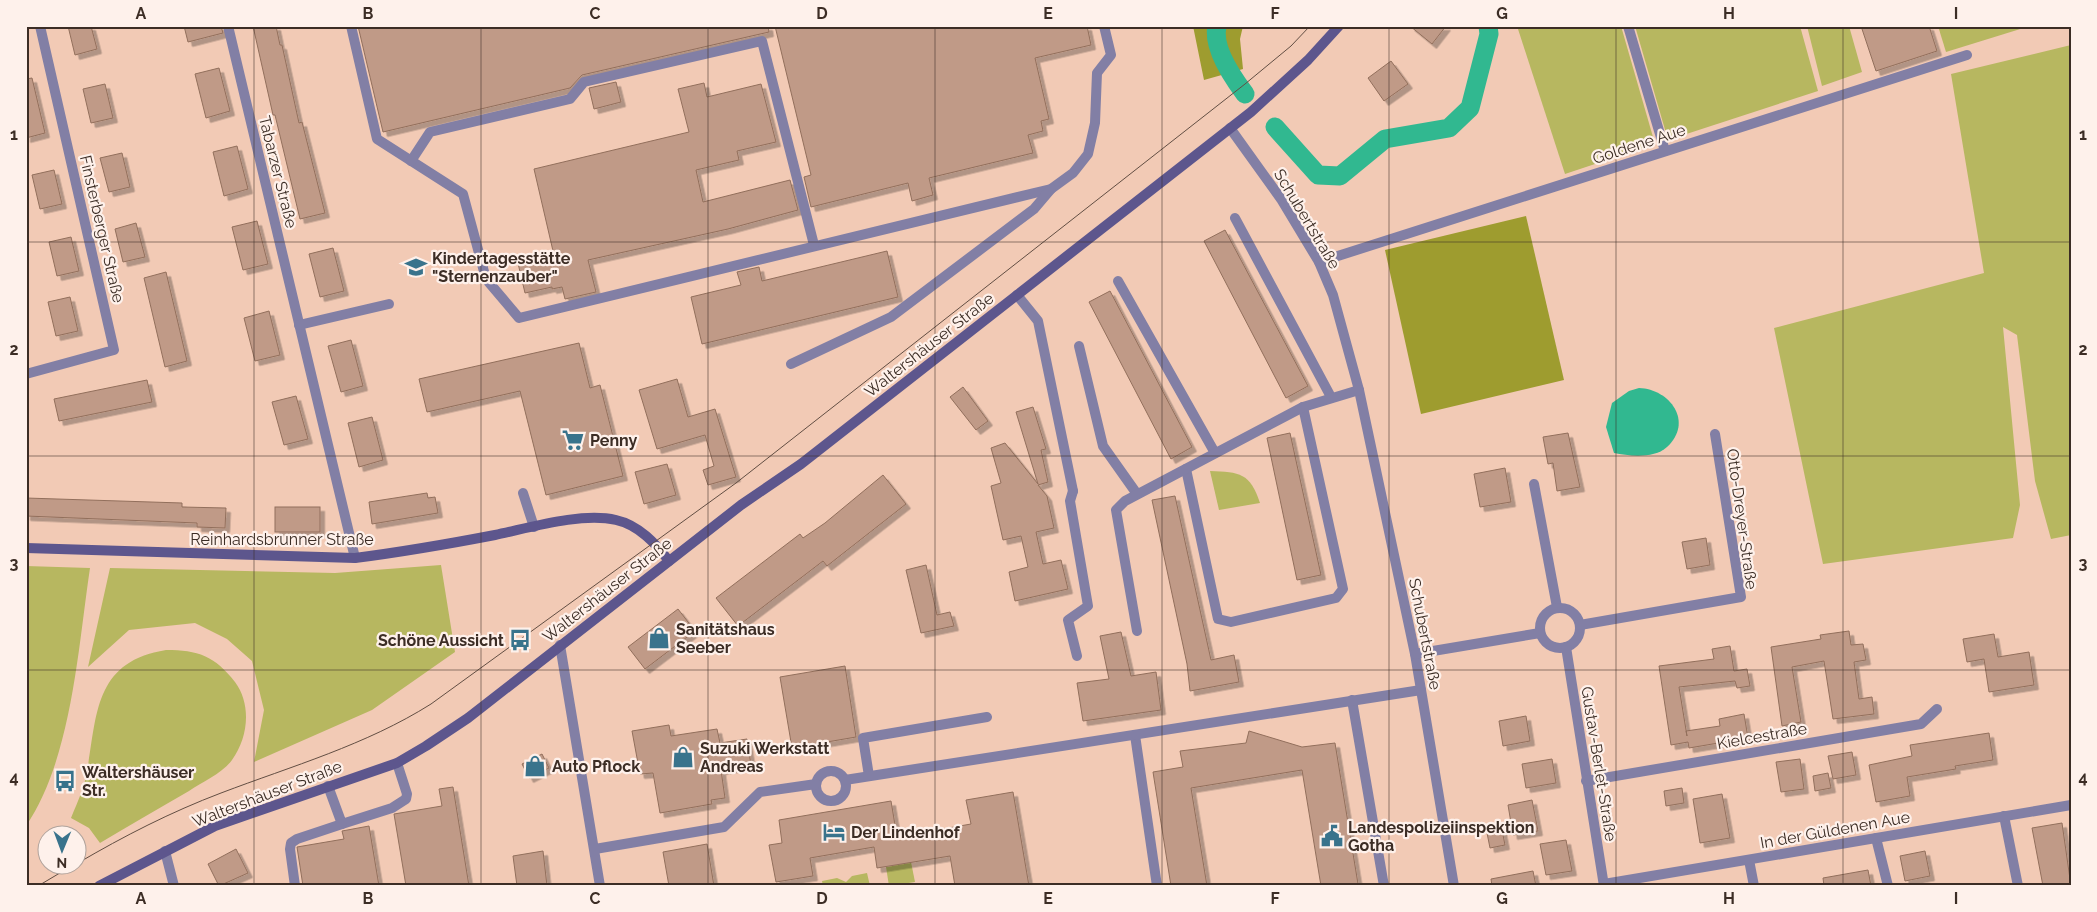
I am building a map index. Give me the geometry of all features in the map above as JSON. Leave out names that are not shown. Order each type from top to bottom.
[{"type":"main road","name":"Waltershäuser Straße","points":[[99,886],[215,826],[396,762],[426,746],[468,718],[741,505],[800,464],[1230,128],[1308,60],[1339,26]]},
{"type":"main road","name":"Reinhardsbrunner Straße","points":[[26,548],[355,558],[403,552],[583,520],[616,520],[655,543],[669,561]]},
{"type":"street","name":"Finsterberger Straße","points":[[26,374],[114,350],[40,26]]},
{"type":"street","name":"Tabarzer Straße","points":[[228,26],[355,558]]},
{"type":"street","points":[[351,26],[376,139],[464,194],[486,279],[519,318],[1051,189]]},
{"type":"street","points":[[792,364],[891,317],[1034,209],[1051,189],[1073,173],[1088,154],[1095,123],[1097,73],[1111,55],[1104,26]]},
{"type":"street","points":[[1628,26],[1665,151]]},
{"type":"street","points":[[411,161],[430,132],[570,100],[584,82],[762,41],[814,245]]},
{"type":"street","name":"Goldene Aue","points":[[1319,262],[1968,55]]},
{"type":"street","name":"Schubertstraße","points":[[1230,128],[1281,199],[1319,262],[1333,295],[1359,390],[1415,654],[1454,886]]},
{"type":"street","points":[[1235,218],[1331,397]]},
{"type":"street","points":[[1118,281],[1215,453]]},
{"type":"street","name":"Waltershäuser Straße","points":[[1017,295],[1038,321],[1074,491],[1070,501],[1088,606],[1068,620],[1077,656]]},
{"type":"street","points":[[299,325],[390,304]]},
{"type":"street","points":[[1079,346],[1103,446],[1137,494]]},
{"type":"street","points":[[1137,630],[1116,510],[1125,500],[1303,407],[1359,390]]},
{"type":"street","points":[[1186,469],[1218,619],[1231,622],[1336,598],[1343,589],[1303,407]]},
{"type":"street","name":"Otto-Dreyer-Straße","points":[[1580,625],[1741,597],[1715,434]]},
{"type":"street","points":[[1534,484],[1557,607]]},
{"type":"street","points":[[523,493],[534,528]]},
{"type":"street","points":[[1557,607],[1570,610],[1576,614],[1580,625],[1577,640],[1566,647],[1559,648],[1547,644],[1540,633],[1539,626],[1545,614],[1557,607]]},
{"type":"street","points":[[1415,654],[1540,633]]},
{"type":"street","points":[[560,645],[600,886]]},
{"type":"street","name":"Gustav-Berlet-Straße","points":[[1566,647],[1604,885]]},
{"type":"street","points":[[845,780],[1421,690]]},
{"type":"street","points":[[1352,700],[1384,886]]},
{"type":"street","name":"Kielcestraße","points":[[1586,781],[1921,724],[1937,709]]},
{"type":"street","points":[[869,776],[862,738],[987,717]]},
{"type":"street","points":[[1135,735],[1156,886]]},
{"type":"street","points":[[295,886],[291,843],[297,839],[392,808],[406,799],[406,790],[396,762]]},
{"type":"street","points":[[834,771],[842,775],[845,780],[846,791],[841,799],[834,802],[824,800],[817,795],[816,784],[818,778],[825,772],[834,771]]},
{"type":"street","points":[[594,849],[724,827],[760,792],[816,784]]},
{"type":"street","points":[[328,786],[342,824]]},
{"type":"street","name":"In der Güldenen Aue","points":[[1604,885],[2071,805]]},
{"type":"street","points":[[2004,816],[2018,886]]},
{"type":"street","points":[[1876,838],[1888,886]]},
{"type":"street","points":[[165,851],[174,886]]},
{"type":"street","points":[[1749,860],[1754,886]]},
{"type":"shaded area","points":[[1193,26],[1243,26],[1240,39],[1243,69],[1204,80]]},
{"type":"shaded area","points":[[1517,26],[1621,26],[1655,144],[1565,174]]},
{"type":"shaded area","points":[[1635,26],[1800,26],[1818,91],[1668,140]]},
{"type":"shaded area","points":[[1807,26],[1849,26],[1862,72],[1822,86]]},
{"type":"shaded area","points":[[1938,26],[2030,26],[1946,52]]},
{"type":"shaded area","points":[[2071,45],[2071,535],[2051,539],[2035,481],[2017,335],[2003,327],[2020,505],[2013,538],[1823,564],[1774,328],[1984,273],[1951,74]]},
{"type":"shaded area","points":[[1526,216],[1564,380],[1421,414],[1385,250]]},
{"type":"shaded area","points":[[1639,388],[1660,394],[1675,408],[1678,427],[1675,437],[1662,451],[1648,455],[1634,456],[1614,453],[1606,427],[1612,403],[1629,391]]},
{"type":"shaded area","points":[[1210,471],[1229,472],[1242,476],[1252,485],[1260,503],[1219,510]]},
{"type":"shaded area","points":[[441,565],[455,652],[372,710],[254,762],[264,710],[252,661],[227,639],[195,623],[129,630],[88,667],[110,568],[335,573]]},
{"type":"shaded area","points":[[26,566],[90,568],[77,667],[63,736],[54,768],[41,799],[26,826]]},
{"type":"shaded area","points":[[166,650],[187,651],[205,656],[220,666],[235,682],[244,701],[246,721],[242,742],[232,760],[218,773],[100,843],[88,827],[88,824],[82,824],[71,818],[87,773],[94,726],[104,691],[113,677],[126,665],[143,656]]},
{"type":"shaded area","points":[[911,862],[915,882],[889,886],[886,867]]},
{"type":"shaded area","points":[[867,873],[870,886],[823,886],[822,881],[837,878],[846,882],[852,876]]},
{"type":"building","points":[[68,26],[91,26],[97,49],[75,55]]},
{"type":"building","points":[[184,26],[221,26],[223,33],[188,42]]},
{"type":"building","points":[[253,26],[276,26],[299,123],[302,122],[325,213],[300,219],[275,115],[273,115]]},
{"type":"building","points":[[358,26],[768,26],[769,32],[582,75],[570,88],[383,132]]},
{"type":"building","points":[[775,26],[1087,26],[1091,45],[1035,58],[1049,119],[1041,121],[1043,131],[1028,135],[1033,153],[929,178],[933,195],[912,201],[908,183],[811,207],[804,177],[811,175]]},
{"type":"building","points":[[1410,26],[1446,26],[1432,44]]},
{"type":"building","points":[[1861,26],[1929,26],[1937,51],[1876,71]]},
{"type":"building","points":[[1391,61],[1408,84],[1384,101],[1368,78]]},
{"type":"building","points":[[219,68],[230,111],[206,118],[195,74]]},
{"type":"building","points":[[32,78],[45,133],[26,138],[26,79]]},
{"type":"building","points":[[616,82],[621,102],[594,109],[589,88]]},
{"type":"building","points":[[704,83],[707,97],[761,84],[776,142],[737,151],[739,160],[696,170],[703,202],[790,180],[798,210],[728,229],[588,260],[596,292],[565,299],[562,287],[552,289],[552,287],[525,293],[517,259],[553,251],[534,169],[689,132],[678,89]]},
{"type":"building","points":[[105,84],[113,118],[91,123],[83,89]]},
{"type":"building","points":[[237,146],[248,189],[224,196],[213,152]]},
{"type":"building","points":[[122,153],[130,187],[109,192],[100,158]]},
{"type":"building","points":[[54,170],[62,204],[40,209],[32,175]]},
{"type":"building","points":[[257,221],[268,264],[243,270],[232,227]]},
{"type":"building","points":[[136,223],[145,257],[123,262],[115,229]]},
{"type":"building","points":[[1225,230],[1308,386],[1286,398],[1204,241]]},
{"type":"building","points":[[71,237],[79,271],[57,276],[49,242]]},
{"type":"building","points":[[333,248],[344,291],[320,297],[309,254]]},
{"type":"building","points":[[887,251],[898,297],[702,344],[691,297],[741,285],[737,272],[759,267],[762,281]]},
{"type":"building","points":[[166,272],[187,361],[165,367],[144,278]]},
{"type":"building","points":[[1110,291],[1192,447],[1171,459],[1089,302]]},
{"type":"building","points":[[70,297],[78,331],[56,336],[48,302]]},
{"type":"building","points":[[269,311],[280,355],[255,361],[244,318]]},
{"type":"building","points":[[351,340],[363,386],[341,392],[328,346]]},
{"type":"building","points":[[579,343],[590,388],[600,385],[623,476],[546,495],[520,391],[427,412],[419,379]]},
{"type":"building","points":[[677,379],[688,417],[715,409],[736,477],[708,485],[703,470],[714,466],[705,435],[657,449],[639,390]]},
{"type":"building","points":[[147,380],[152,402],[59,421],[54,399]]},
{"type":"building","points":[[963,387],[988,421],[976,430],[950,397]]},
{"type":"building","points":[[296,396],[308,439],[284,445],[272,402]]},
{"type":"building","points":[[1033,407],[1046,449],[1041,450],[1048,482],[1038,485],[1047,496],[1054,528],[1036,532],[1043,564],[1061,560],[1068,589],[1015,601],[1009,572],[1028,567],[1021,536],[1003,540],[991,486],[1001,483],[991,448],[1005,443],[1038,484],[1016,412]]},
{"type":"building","points":[[372,417],[383,460],[359,467],[348,423]]},
{"type":"building","points":[[1290,433],[1321,575],[1297,580],[1267,438]]},
{"type":"building","points":[[1568,433],[1580,487],[1557,491],[1553,463],[1548,464],[1543,437]]},
{"type":"building","points":[[667,464],[676,495],[644,504],[635,472]]},
{"type":"building","points":[[1505,468],[1511,502],[1480,507],[1474,474]]},
{"type":"building","points":[[883,475],[906,504],[827,566],[823,561],[738,626],[716,598],[800,534],[803,538],[825,523]]},
{"type":"building","points":[[427,493],[428,498],[435,497],[438,513],[372,524],[369,502]]},
{"type":"building","points":[[1175,496],[1211,660],[1234,655],[1239,682],[1190,691],[1187,664],[1152,500]]},
{"type":"building","points":[[26,498],[182,503],[182,507],[226,508],[225,528],[197,527],[197,523],[26,516]]},
{"type":"building","points":[[275,507],[320,507],[320,532],[275,532]]},
{"type":"building","points":[[1706,538],[1710,565],[1687,569],[1682,542]]},
{"type":"building","points":[[926,565],[937,615],[950,612],[954,626],[921,633],[906,570]]},
{"type":"building","points":[[678,609],[695,631],[645,669],[628,647]]},
{"type":"building","points":[[1849,631],[1851,645],[1863,644],[1866,660],[1854,662],[1859,699],[1872,697],[1874,714],[1833,719],[1824,661],[1792,667],[1801,722],[1782,726],[1771,647],[1821,639],[1820,635]]},
{"type":"building","points":[[1121,632],[1131,676],[1156,672],[1161,710],[1083,721],[1077,683],[1109,679],[1100,636]]},
{"type":"building","points":[[1994,634],[1998,657],[2029,652],[2034,685],[1989,692],[1984,659],[1967,662],[1963,639]]},
{"type":"building","points":[[1730,646],[1734,671],[1747,669],[1750,686],[1737,688],[1735,681],[1679,687],[1686,731],[1720,726],[1719,719],[1744,714],[1748,738],[1689,748],[1688,742],[1671,745],[1659,666],[1714,659],[1712,649]]},
{"type":"building","points":[[845,666],[856,737],[792,748],[780,677]]},
{"type":"building","points":[[1526,716],[1530,741],[1503,746],[1499,721]]},
{"type":"building","points":[[669,725],[671,736],[717,729],[720,743],[747,739],[751,765],[721,770],[725,798],[711,800],[712,804],[660,813],[653,773],[640,774],[632,731]]},
{"type":"building","name":"Landespolizeiinspektion Gotha","points":[[1249,731],[1302,747],[1335,743],[1358,884],[1321,886],[1302,770],[1191,788],[1207,886],[1171,886],[1153,772],[1183,767],[1180,751],[1246,743]]},
{"type":"building","points":[[1989,733],[1993,760],[1955,766],[1956,769],[1907,777],[1910,796],[1876,802],[1869,765],[1912,756],[1910,745]]},
{"type":"building","points":[[1852,752],[1856,775],[1833,779],[1828,756]]},
{"type":"building","points":[[542,754],[549,768],[529,778],[522,764]]},
{"type":"building","points":[[1552,759],[1556,783],[1526,788],[1522,764]]},
{"type":"building","points":[[1800,759],[1804,789],[1781,792],[1776,762]]},
{"type":"building","points":[[1828,773],[1831,788],[1815,791],[1813,776]]},
{"type":"building","points":[[453,787],[469,886],[406,886],[394,814],[442,806],[439,789]]},
{"type":"building","points":[[1682,788],[1684,803],[1666,806],[1664,791]]},
{"type":"building","points":[[1013,792],[1029,886],[955,886],[950,856],[877,868],[874,847],[810,858],[813,876],[776,882],[769,845],[782,843],[779,820],[891,801],[897,837],[971,824],[966,800]]},
{"type":"building","points":[[1722,794],[1730,838],[1700,843],[1693,799]]},
{"type":"building","points":[[1532,800],[1538,831],[1513,835],[1508,805]]},
{"type":"building","points":[[2062,823],[2071,886],[2043,886],[2032,828]]},
{"type":"building","points":[[369,826],[379,886],[303,886],[297,847],[344,839],[342,831]]},
{"type":"building","points":[[1502,830],[1505,845],[1490,848],[1487,833]]},
{"type":"building","points":[[1566,840],[1572,871],[1546,875],[1540,844]]},
{"type":"building","points":[[707,844],[714,886],[669,886],[663,852]]},
{"type":"building","points":[[236,849],[248,873],[219,886],[208,864]]},
{"type":"building","points":[[543,851],[547,886],[517,886],[513,856]]},
{"type":"building","points":[[1925,851],[1930,876],[1905,881],[1900,856]]},
{"type":"building","points":[[1868,870],[1871,886],[1824,886],[1823,878]]},
{"type":"building","points":[[1533,871],[1536,886],[1492,886],[1491,879]]},
{"type":"waterway","points":[[1217,26],[1216,34],[1220,53],[1245,94]]},
{"type":"waterway","points":[[1275,127],[1318,175],[1340,176],[1385,139],[1449,128],[1470,108],[1489,34],[1488,26]]},
{"type":"tram line","points":[[88,857],[166,816],[221,793],[355,743],[431,704],[736,483],[1245,84],[1291,46],[1310,26]]},
{"type":"tram line","points":[[38,886],[58,874]]},
{"type":"place","name":"Kindertagesstätte \"Sternenzauber\"","points":[[416,267]]},
{"type":"place","name":"Penny","points":[[573,440]]},
{"type":"place","name":"Sanitätshaus Seeber","points":[[659,638]]},
{"type":"place","name":"Schöne Aussicht","points":[[520,640]]},
{"type":"place","name":"Suzuki Werkstatt Andreas","points":[[683,757]]},
{"type":"place","name":"Auto Pflock","points":[[535,766]]},
{"type":"place","name":"Waltershäuser Str.","points":[[65,781]]},
{"type":"place","name":"Der Lindenhof","points":[[834,832]]},
{"type":"place","name":"Landespolizeiinspektion Gotha","points":[[1332,836]]}]
